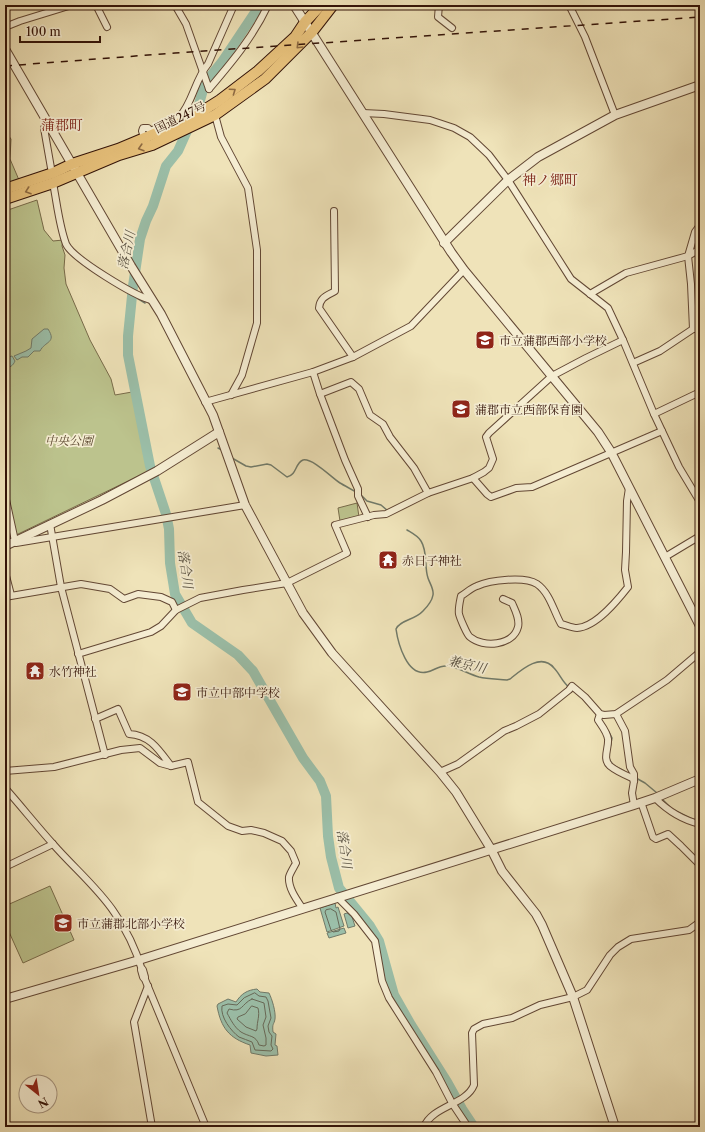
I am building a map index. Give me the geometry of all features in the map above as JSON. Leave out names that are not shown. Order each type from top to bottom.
[{"type":"highway","name":"国道247号","points":[[5,199],[53,183],[75,168],[144,137],[180,123],[201,112],[220,100],[258,71],[295,37],[305,22],[321,5]]},
{"type":"highway","name":"国道247号","points":[[5,189],[53,173],[152,145],[215,115],[265,79],[312,32],[333,5]]},
{"type":"street","points":[[5,27],[72,5]]},
{"type":"street","points":[[96,5],[107,27]]},
{"type":"street","points":[[175,5],[186,24],[209,89],[233,61],[258,26],[268,5]]},
{"type":"street","points":[[144,137],[142,131],[143,128],[148,128],[150,131],[178,118],[183,112],[203,70],[208,64],[234,5]]},
{"type":"street","points":[[294,5],[444,243],[464,270],[598,432],[611,452],[700,626]]},
{"type":"street","points":[[439,5],[438,17],[452,28]]},
{"type":"street","points":[[569,5],[585,37],[615,115]]},
{"type":"street","points":[[5,49],[138,279],[161,314],[212,415],[245,505],[303,613],[332,653],[440,772],[456,792],[491,849],[502,871],[536,914],[550,942],[573,997],[615,1127]]},
{"type":"street","points":[[444,243],[508,180],[553,148],[615,115],[700,85]]},
{"type":"street","points":[[363,114],[384,114],[430,120],[454,128],[470,137],[490,155],[508,180],[571,279],[608,308],[654,414],[679,467],[700,502]]},
{"type":"street","points":[[215,115],[221,137],[248,188],[257,250],[257,323],[242,375],[231,394]]},
{"type":"street","points":[[47,124],[44,128],[51,168]]},
{"type":"street","points":[[53,183],[62,229],[67,245],[76,255],[128,290],[151,300]]},
{"type":"street","points":[[334,211],[336,291],[323,297],[319,308],[353,357]]},
{"type":"street","points":[[693,329],[688,256],[695,232],[700,225]]},
{"type":"street","points":[[590,294],[626,273],[688,256],[700,249]]},
{"type":"street","points":[[205,402],[313,372],[353,357],[411,326],[464,270]]},
{"type":"street","points":[[633,363],[660,351],[693,329],[700,329]]},
{"type":"street","points":[[78,654],[151,632],[161,626],[176,610],[200,598],[287,583],[347,553],[335,525],[386,514],[428,493],[473,478],[484,472],[489,468],[493,456],[486,437],[489,433],[552,376],[623,340]]},
{"type":"street","points":[[313,372],[345,460],[358,489],[358,496],[368,517]]},
{"type":"street","points":[[320,394],[351,382],[359,389],[370,414],[383,424],[390,437],[414,468],[428,493]]},
{"type":"street","points":[[654,414],[700,392]]},
{"type":"street","points":[[473,478],[491,497],[516,488],[532,487],[662,431]]},
{"type":"street","points":[[10,544],[102,500],[157,471],[219,432]]},
{"type":"street","points":[[503,599],[512,603],[518,619],[517,628],[510,638],[495,644],[481,642],[469,636],[459,614],[461,596],[477,586],[500,580],[529,581],[537,584],[547,596],[562,624],[575,628],[591,622],[615,604],[628,587],[625,570],[626,501],[629,488]]},
{"type":"street","points":[[5,495],[10,544]]},
{"type":"street","points":[[10,544],[245,505]]},
{"type":"street","points":[[50,524],[61,588],[105,755]]},
{"type":"street","points":[[664,557],[700,536]]},
{"type":"street","points":[[5,572],[8,596],[81,584],[110,589],[124,599],[138,594],[161,597],[172,602],[176,610]]},
{"type":"street","points":[[599,716],[616,714],[667,680],[700,652]]},
{"type":"street","points":[[440,772],[458,764],[504,731],[538,714],[572,686],[585,696],[599,716],[608,737],[606,756],[607,762],[610,766],[634,778]]},
{"type":"street","points":[[95,719],[118,709],[129,734],[145,737],[160,751],[170,766]]},
{"type":"street","points":[[616,714],[625,731],[630,767],[634,778],[632,794],[653,837],[656,839],[668,834],[700,865]]},
{"type":"street","points":[[5,771],[54,768],[121,750],[140,748],[160,763],[170,766],[188,762],[198,802],[228,826],[242,831],[251,830],[264,833],[282,841],[290,851],[296,863],[289,876],[290,883],[293,892],[303,909]]},
{"type":"street","points":[[5,1000],[139,960],[638,804],[700,779]]},
{"type":"street","points":[[6,790],[114,911],[139,960],[148,986],[206,1127]]},
{"type":"street","points":[[657,797],[664,807],[683,820],[700,824]]},
{"type":"street","points":[[5,867],[53,844]]},
{"type":"street","points":[[338,897],[354,914],[374,941],[382,981],[389,998],[436,1072],[468,1127]]},
{"type":"street","points":[[424,1127],[426,1121],[453,1102],[468,1094],[474,1084],[472,1033],[474,1029],[483,1024],[512,1018],[540,1005],[573,997],[587,990],[610,955],[618,947],[630,939],[689,930],[700,922]]},
{"type":"street","points":[[148,986],[134,1022],[152,1127]]},
{"type":"green space","points":[[8,135],[11,139],[10,159],[19,180],[5,185],[5,139]]},
{"type":"green space","name":"中央公園","points":[[37,200],[44,230],[53,241],[63,240],[62,246],[65,255],[64,268],[66,284],[90,340],[111,379],[115,395],[132,392],[136,397],[148,454],[149,471],[16,535],[5,479],[5,211]]},
{"type":"green space","points":[[357,503],[359,517],[340,521],[338,508]]},
{"type":"green space","points":[[50,886],[74,940],[23,963],[5,923],[5,906]]},
{"type":"water","points":[[44,329],[48,329],[50,334],[51,339],[49,342],[40,351],[34,351],[28,357],[22,357],[17,360],[14,356],[31,348],[32,339]]},
{"type":"water","points":[[12,356],[15,361],[14,363],[5,369],[5,358]]},
{"type":"water","points":[[335,903],[336,908],[338,907],[344,926],[327,932],[320,908]]},
{"type":"water","points":[[347,913],[352,917],[355,926],[348,928],[344,914]]},
{"type":"water","points":[[344,928],[346,933],[329,938],[327,933]]},
{"type":"water","points":[[257,989],[260,992],[269,993],[272,1002],[275,1016],[273,1032],[276,1034],[275,1045],[277,1046],[278,1055],[266,1056],[251,1053],[250,1045],[237,1039],[227,1031],[219,1014],[218,1004],[228,999],[236,1002],[245,993],[250,990]]},
{"type":"waterway","name":"落合川","points":[[260,5],[222,62],[205,83],[199,104],[178,151],[166,166],[140,239],[133,286],[128,336],[128,355],[150,466],[166,514],[169,529],[170,563],[175,594],[192,623],[238,655],[253,671],[303,758],[320,781],[326,796],[328,836],[331,857],[339,888],[370,926],[379,941],[394,995],[474,1127]]},
{"type":"waterway","name":"兼京川","points":[[132,295],[145,303]]},
{"type":"waterway","name":"兼京川","points":[[218,448],[222,450]]},
{"type":"waterway","name":"兼京川","points":[[232,458],[246,466],[251,467],[267,464],[271,465],[287,477],[293,474],[300,462],[307,460],[317,465],[340,483],[356,492]]},
{"type":"waterway","name":"兼京川","points":[[360,494],[367,501],[381,505],[388,511]]},
{"type":"waterway","name":"兼京川","points":[[407,530],[415,535],[423,545],[428,578],[433,593],[428,606],[420,614],[401,624],[396,629],[401,650],[409,664],[414,669],[420,672],[427,672],[441,666],[447,666],[479,677],[507,680],[525,667],[537,662],[543,662],[554,668],[570,688]]},
{"type":"waterway","name":"兼京川","points":[[609,732],[612,738],[610,747]]},
{"type":"waterway","name":"兼京川","points":[[609,759],[613,765],[624,771]]},
{"type":"waterway","name":"兼京川","points":[[636,778],[657,793]]},
{"type":"waterway","name":"兼京川","points":[[661,798],[672,809],[694,820]]},
{"type":"railway","points":[[5,66],[700,17]]},
{"type":"place","name":"市立蒲郡西部小学校","points":[[485,340]]},
{"type":"place","name":"蒲郡市立西部保育園","points":[[461,409]]},
{"type":"place","name":"赤日子神社","points":[[388,560]]},
{"type":"place","name":"水竹神社","points":[[35,671]]},
{"type":"place","name":"市立中部中学校","points":[[182,692]]},
{"type":"place","name":"市立蒲郡北部小学校","points":[[63,923]]},
{"type":"district","name":"蒲郡町","points":[[62,125]]},
{"type":"district","name":"神ノ郷町","points":[[550,180]]}]
